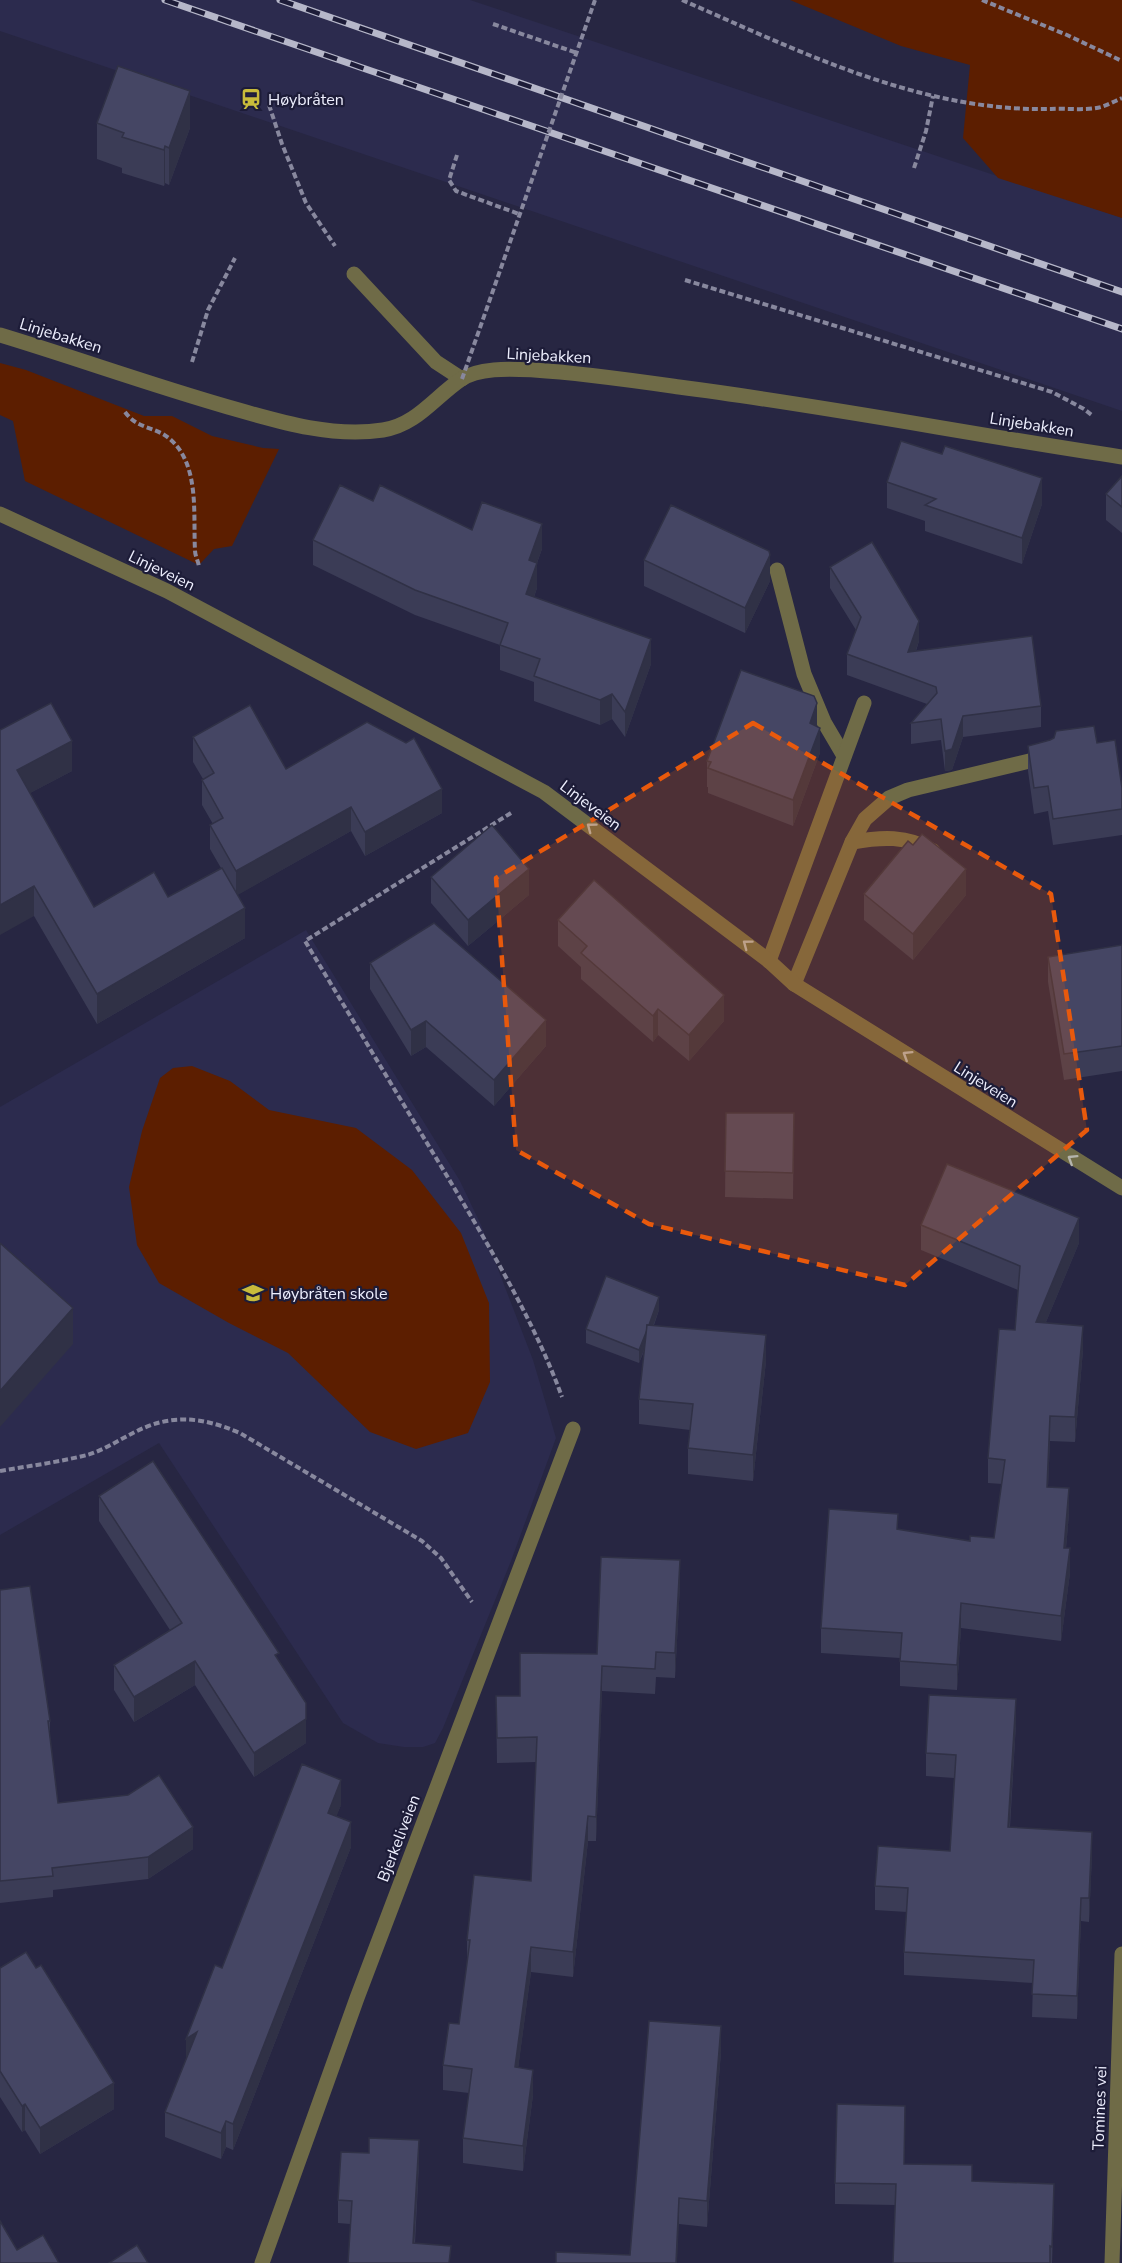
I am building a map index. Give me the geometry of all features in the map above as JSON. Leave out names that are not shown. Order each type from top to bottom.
[{"type":"street","points":[[354,274],[436,362],[462,379]]},
{"type":"street","name":"Linjebakken","points":[[0,335],[183,394],[270,419],[320,429],[356,432],[385,430],[405,423],[430,407],[462,379],[486,371],[531,370],[589,375],[780,400],[1118,456]]},
{"type":"street","name":"Linjeveien","points":[[0,513],[167,591],[544,792],[769,961],[794,984],[1122,1188]]},
{"type":"street","points":[[777,570],[804,674],[824,722],[844,756]]},
{"type":"street","points":[[769,961],[864,703]]},
{"type":"street","points":[[794,984],[852,842],[865,819],[876,807],[898,794],[1047,757]]},
{"type":"street","points":[[852,842],[881,838],[904,839],[920,843],[946,860]]},
{"type":"street","name":"Bjerkeliveien","points":[[262,2263],[357,1998],[573,1429]]},
{"type":"street","name":"Tomines vei","points":[[1112,2263],[1122,1954]]},
{"type":"path","points":[[462,379],[595,0]]},
{"type":"path","points":[[682,0],[869,78],[933,96],[1020,110],[1099,108],[1122,98]]},
{"type":"path","points":[[982,0],[1067,35],[1122,61]]},
{"type":"path","points":[[493,24],[577,53]]},
{"type":"path","points":[[914,168],[926,131],[933,96]]},
{"type":"path","points":[[269,105],[306,203],[354,274]]},
{"type":"path","points":[[457,155],[450,180],[456,191],[519,214]]},
{"type":"path","points":[[183,394],[208,310],[235,258]]},
{"type":"path","points":[[685,280],[1052,392],[1084,409],[1113,432],[1118,456]]},
{"type":"path","points":[[109,369],[121,407],[133,422],[170,439],[182,451],[195,501],[195,554],[199,571],[199,578],[188,603]]},
{"type":"path","points":[[544,792],[305,941],[474,1221],[555,1380],[573,1429]]},
{"type":"path","points":[[0,1471],[89,1454],[140,1429],[167,1421],[189,1418],[214,1422],[240,1433],[422,1541],[441,1558],[473,1604],[502,1617]]},
{"type":"highlighted area","points":[[753,723],[1051,894],[1087,1130],[905,1285],[649,1224],[516,1150],[496,878]]},
{"type":"shaded area","points":[[0,0],[470,0],[1120,217],[1122,218],[1122,411],[0,31]]},
{"type":"shaded area","points":[[790,0],[1122,0],[1122,218],[998,178],[963,138],[970,65],[901,46]]},
{"type":"shaded area","points":[[0,363],[26,370],[144,416],[172,416],[212,436],[263,448],[279,449],[232,546],[214,549],[199,565],[25,481],[13,421],[0,415]]},
{"type":"shaded area","name":"Høybråten skole","points":[[306,930],[460,1181],[481,1225],[533,1360],[556,1438],[511,1561],[443,1728],[435,1743],[423,1747],[378,1743],[343,1723],[159,1443],[0,1535],[0,1107]]},
{"type":"shaded area","points":[[192,1066],[230,1081],[269,1110],[356,1128],[412,1170],[461,1233],[489,1303],[490,1382],[468,1433],[416,1449],[370,1432],[288,1353],[159,1283],[137,1245],[129,1187],[142,1131],[160,1078],[173,1068]]},
{"type":"building","points":[[118,66],[190,91],[169,148],[165,146],[164,150],[122,137],[124,133],[97,123]]},
{"type":"building","points":[[901,441],[942,454],[945,446],[1042,478],[1022,538],[925,505],[936,499],[887,482]]},
{"type":"building","points":[[1122,476],[1122,507],[1106,494]]},
{"type":"building","points":[[340,485],[373,501],[380,485],[472,530],[482,502],[542,524],[529,560],[537,563],[526,594],[651,639],[625,712],[612,694],[600,700],[534,676],[540,659],[500,645],[508,623],[415,590],[313,540]]},
{"type":"building","points":[[671,505],[769,551],[770,555],[745,608],[644,560]]},
{"type":"building","points":[[872,542],[919,621],[908,652],[1032,636],[1041,706],[963,716],[952,749],[945,751],[941,719],[911,723],[937,693],[936,687],[847,654],[861,617],[830,567]]},
{"type":"building","points":[[741,670],[814,696],[817,703],[810,723],[820,728],[793,800],[708,768],[711,762],[707,761]]},
{"type":"building","points":[[51,703],[72,741],[17,770],[94,907],[154,872],[168,897],[222,868],[245,908],[97,994],[34,886],[0,905],[0,730]]},
{"type":"building","points":[[250,705],[286,769],[367,722],[406,743],[414,738],[442,789],[365,832],[351,807],[236,871],[210,825],[223,818],[202,780],[214,773],[193,737]]},
{"type":"building","points":[[1094,726],[1097,743],[1115,740],[1122,788],[1122,809],[1053,819],[1048,786],[1034,788],[1028,746],[1054,738],[1056,731]]},
{"type":"building","points":[[492,825],[529,869],[468,920],[431,877]]},
{"type":"building","points":[[922,834],[966,869],[913,934],[864,894],[908,841],[913,845]]},
{"type":"building","points":[[594,880],[724,995],[689,1035],[658,1009],[653,1016],[581,953],[587,946],[558,920]]},
{"type":"building","points":[[434,923],[546,1020],[494,1080],[426,1021],[411,1030],[370,963]]},
{"type":"building","points":[[1122,945],[1122,1046],[1064,1054],[1048,957]]},
{"type":"building","points":[[726,1113],[794,1113],[793,1173],[725,1171]]},
{"type":"building","points":[[947,1164],[1079,1218],[1036,1322],[1083,1326],[1075,1417],[1050,1416],[1047,1487],[1069,1488],[1064,1548],[1070,1548],[1061,1616],[961,1603],[957,1665],[900,1661],[902,1633],[821,1628],[829,1509],[898,1514],[897,1529],[970,1541],[970,1536],[994,1538],[1005,1460],[988,1458],[999,1329],[1015,1330],[1020,1266],[921,1225]]},
{"type":"building","points":[[0,1243],[73,1308],[0,1391]]},
{"type":"building","points":[[606,1276],[659,1297],[639,1350],[586,1329]]},
{"type":"building","points":[[647,1325],[766,1335],[753,1455],[688,1448],[693,1404],[639,1399]]},
{"type":"building","points":[[153,1461],[279,1653],[275,1655],[306,1703],[306,1719],[254,1753],[195,1661],[134,1697],[114,1665],[182,1623],[99,1496]]},
{"type":"building","points":[[601,1557],[680,1560],[675,1653],[656,1652],[655,1669],[602,1666],[596,1817],[588,1816],[573,1952],[531,1947],[515,2067],[533,2070],[523,2146],[463,2138],[472,2069],[443,2065],[449,2023],[459,2024],[470,1940],[467,1940],[474,1875],[531,1881],[537,1737],[497,1738],[496,1696],[520,1696],[520,1653],[597,1654]]},
{"type":"building","points":[[30,1586],[50,1721],[48,1721],[58,1803],[128,1795],[159,1775],[193,1827],[148,1857],[52,1868],[53,1876],[0,1881],[0,1590]]},
{"type":"building","points":[[929,1695],[1016,1699],[1008,1827],[1092,1832],[1089,1898],[1081,1898],[1077,1996],[1032,1994],[1034,1960],[904,1952],[908,1888],[875,1886],[878,1846],[950,1851],[956,1755],[926,1753]]},
{"type":"building","points":[[302,1764],[341,1780],[328,1813],[351,1822],[233,2124],[226,2121],[221,2133],[165,2112],[197,2032],[186,2039],[215,1965],[222,1968]]},
{"type":"building","points":[[26,1952],[36,1968],[41,1965],[114,2083],[40,2128],[25,2104],[22,2106],[0,2071],[0,1968]]},
{"type":"building","points":[[649,2021],[721,2026],[707,2201],[679,2198],[676,2263],[556,2263],[556,2252],[630,2255]]},
{"type":"building","points":[[837,2104],[905,2106],[904,2164],[972,2165],[972,2181],[1054,2184],[1050,2263],[893,2263],[896,2184],[835,2183]]},
{"type":"building","points":[[369,2138],[419,2140],[413,2243],[451,2246],[449,2263],[348,2263],[352,2201],[338,2200],[341,2152],[369,2153]]},
{"type":"building","points":[[0,2221],[17,2250],[43,2235],[59,2263],[0,2263]]},
{"type":"building","points":[[137,2245],[148,2263],[109,2263]]},
{"type":"railway","points":[[165,0],[1122,329]]},
{"type":"railway","points":[[280,0],[1122,292]]},
{"type":"place","name":"Høybråten","points":[[251,99]]},
{"type":"place","name":"Høybråten skole","points":[[253,1293]]}]
